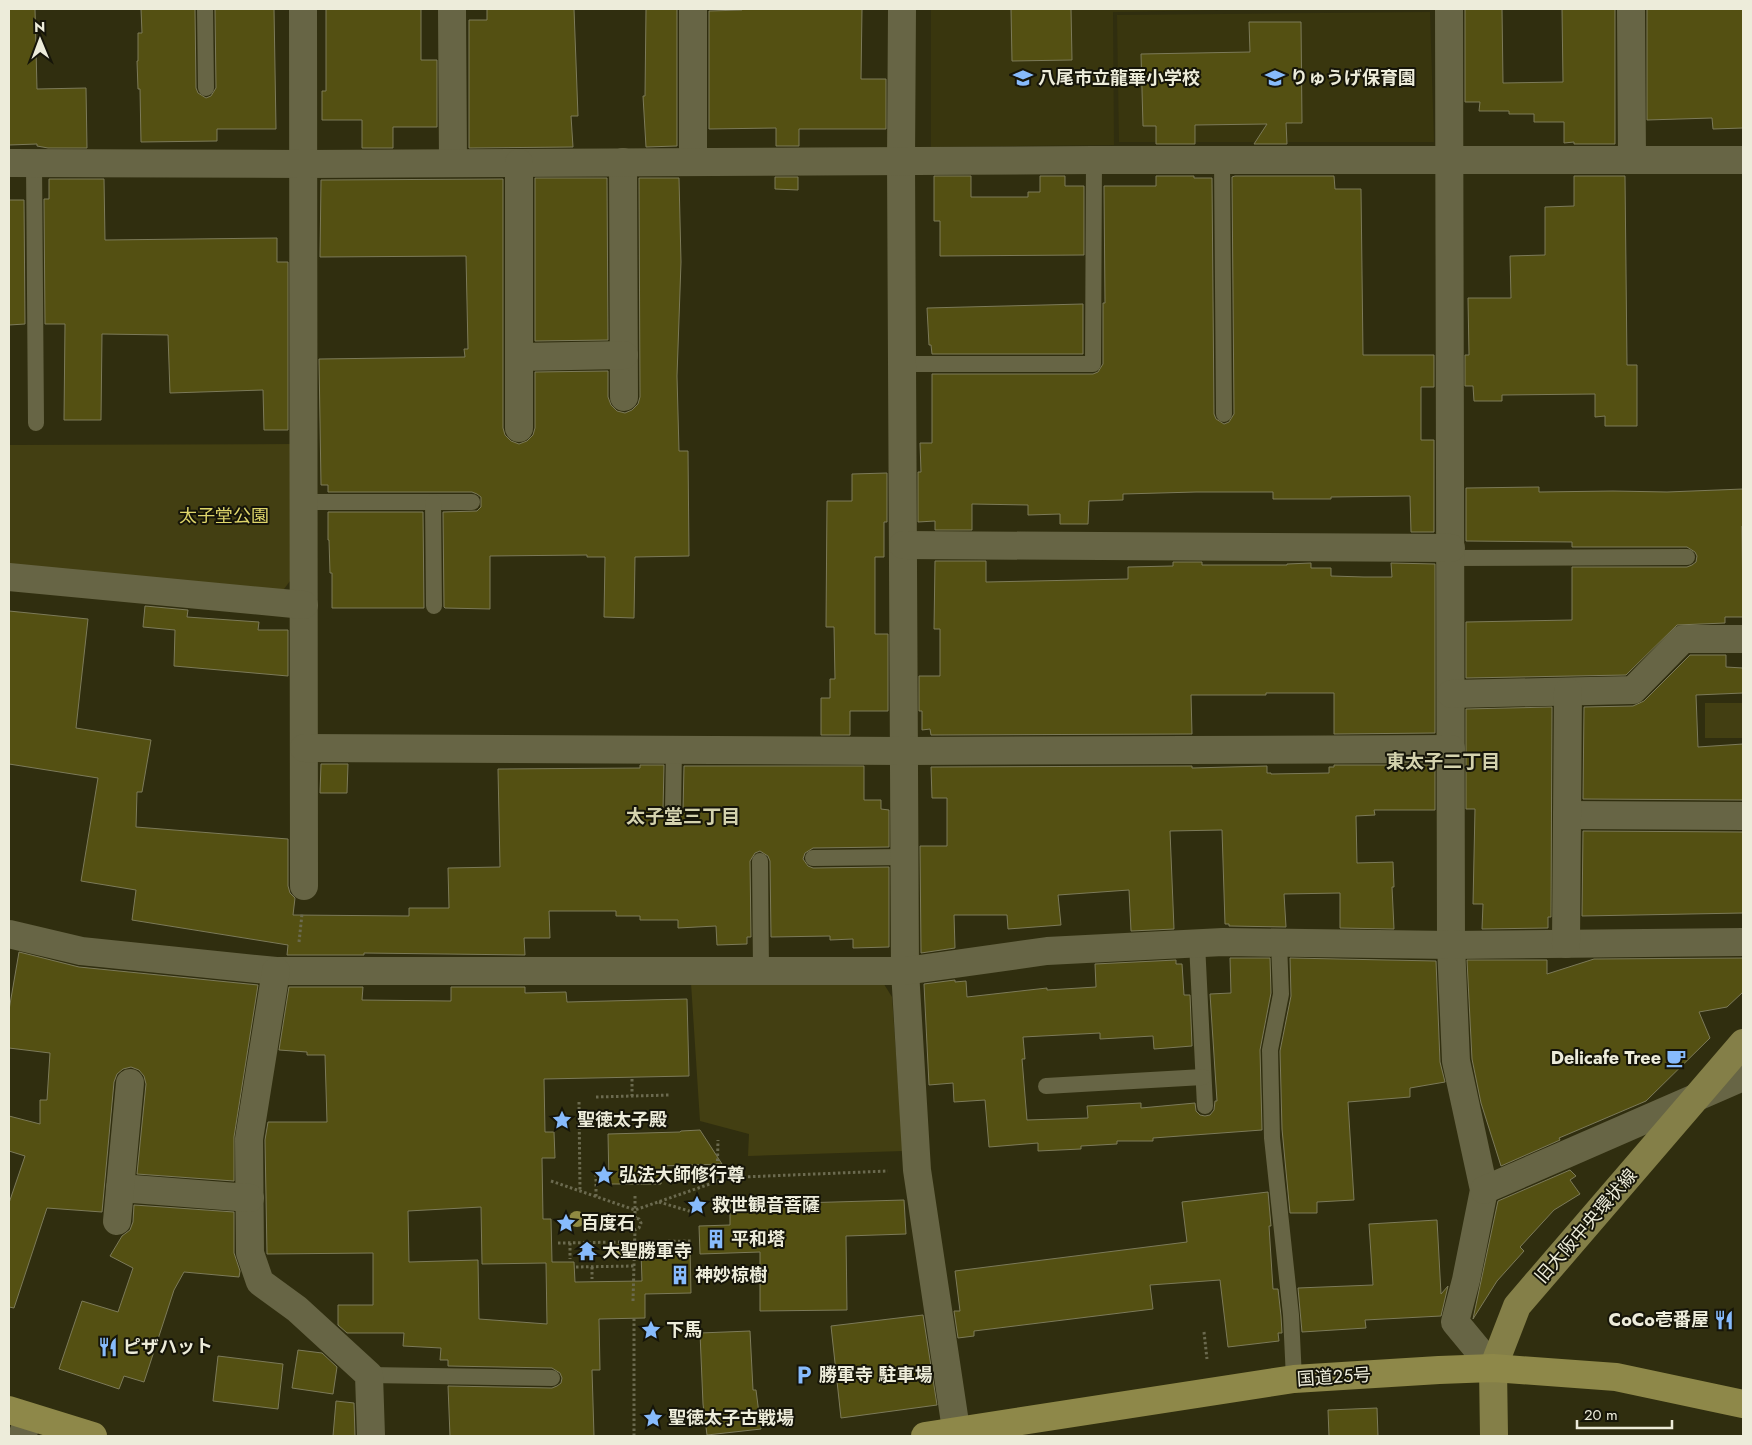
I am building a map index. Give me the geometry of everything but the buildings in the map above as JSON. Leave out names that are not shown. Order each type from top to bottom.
[{"type":"highway","name":"国道25号","points":[[925,1436],[957,1434],[1294,1379],[1439,1370],[1492,1368],[1616,1377],[1743,1404]]},
{"type":"highway","points":[[20,1421],[93,1436]]},
{"type":"main road","name":"旧大阪中央環状線","points":[[1494,1436],[1492,1368],[1517,1306],[1743,1043]]},
{"type":"street","points":[[303,9],[304,886]]},
{"type":"street","points":[[452,9],[453,163]]},
{"type":"street","points":[[693,9],[693,162]]},
{"type":"street","points":[[902,9],[905,971],[917,1170],[957,1434]]},
{"type":"street","points":[[1449,9],[1451,945],[1456,1061],[1484,1190],[1466,1280],[1455,1322],[1492,1368]]},
{"type":"street","points":[[1631,9],[1632,160]]},
{"type":"street","points":[[22,163],[1743,160]]},
{"type":"street","points":[[623,162],[624,397]]},
{"type":"street","points":[[519,163],[519,428]]},
{"type":"street","points":[[519,357],[624,355]]},
{"type":"street","points":[[903,545],[1451,553]]},
{"type":"street","points":[[9,577],[304,605]]},
{"type":"street","points":[[1451,694],[1633,690],[1683,639],[1743,639]]},
{"type":"street","points":[[1566,944],[1568,692]]},
{"type":"street","points":[[304,748],[904,751],[1451,748]]},
{"type":"street","points":[[1567,815],[1743,816]]},
{"type":"street","points":[[9,934],[81,951],[286,971],[905,971],[1047,951],[1223,942],[1451,945],[1743,942]]},
{"type":"street","points":[[286,971],[249,1139],[250,1252],[260,1282],[297,1309],[369,1375],[371,1436]]},
{"type":"street","points":[[1484,1190],[1743,1077]]},
{"type":"street","points":[[118,1221],[130,1083]]},
{"type":"street","points":[[120,1188],[250,1198]]},
{"type":"lane","points":[[205,9],[206,88]]},
{"type":"lane","points":[[902,364],[1094,364],[1094,160]]},
{"type":"lane","points":[[1222,160],[1224,414]]},
{"type":"lane","points":[[22,163],[36,423]]},
{"type":"lane","points":[[304,502],[472,502]]},
{"type":"lane","points":[[433,502],[434,606]]},
{"type":"lane","points":[[1451,553],[1687,557]]},
{"type":"lane","points":[[673,810],[674,750]]},
{"type":"lane","points":[[813,858],[904,857]]},
{"type":"lane","points":[[760,861],[761,971]]},
{"type":"lane","points":[[1197,943],[1205,1106]]},
{"type":"lane","points":[[1278,943],[1281,994],[1270,1050],[1272,1138],[1291,1315],[1294,1379]]},
{"type":"lane","points":[[1046,1086],[1203,1077]]},
{"type":"lane","points":[[369,1375],[552,1378]]},
{"type":"path","points":[[286,971],[304,886]]},
{"type":"path","points":[[632,1079],[632,1096]]},
{"type":"path","points":[[596,1097],[670,1095]]},
{"type":"path","points":[[579,1102],[580,1191]]},
{"type":"path","points":[[717,1182],[718,1140]]},
{"type":"path","points":[[743,1177],[917,1170]]},
{"type":"path","points":[[596,1174],[596,1197]]},
{"type":"path","points":[[551,1181],[635,1210],[730,1177]]},
{"type":"path","points":[[635,1196],[635,1218]]},
{"type":"path","points":[[659,1202],[694,1211]]},
{"type":"path","points":[[635,1218],[631,1219],[629,1223],[631,1228],[635,1230]]},
{"type":"path","points":[[635,1218],[639,1219],[641,1223],[640,1228],[635,1230]]},
{"type":"path","points":[[633,1301],[634,1266],[636,1260],[635,1230]]},
{"type":"path","points":[[558,1243],[693,1241]]},
{"type":"path","points":[[570,1243],[570,1259]]},
{"type":"path","points":[[679,1249],[679,1258]]},
{"type":"path","points":[[576,1267],[634,1266]]},
{"type":"path","points":[[592,1267],[592,1278]]},
{"type":"path","points":[[634,1319],[634,1436]]},
{"type":"path","points":[[1204,1332],[1206,1360]]},
{"type":"shaded area","name":"八尾市立龍華小学校","points":[[931,9],[1276,9],[1113,12],[1114,145],[931,147]]},
{"type":"shaded area","name":"りゅうげ保育園","points":[[1430,12],[1434,142],[1119,142],[1117,15]]},
{"type":"green space","name":"太子堂公園","points":[[295,444],[296,573],[281,593],[9,565],[9,445]]},
{"type":"green space","points":[[1705,703],[1743,703],[1743,738],[1705,738]]},
{"type":"green space","points":[[882,981],[892,997],[903,1151],[748,1156],[749,1134],[700,1121],[691,983]]},
{"type":"place","name":"八尾市立龍華小学校","points":[[1023,78]]},
{"type":"place","name":"りゅうげ保育園","points":[[1275,78]]},
{"type":"place","name":"Delicafe Tree","points":[[1676,1058]]},
{"type":"place","name":"聖徳太子殿","points":[[562,1120]]},
{"type":"place","name":"弘法大師修行尊","points":[[604,1175]]},
{"type":"place","name":"救世観音菩薩","points":[[697,1205]]},
{"type":"place","name":"百度石","points":[[566,1223]]},
{"type":"place","name":"平和塔","points":[[716,1239]]},
{"type":"place","name":"大聖勝軍寺","points":[[587,1251]]},
{"type":"place","name":"神妙椋樹","points":[[680,1275]]},
{"type":"place","name":"CoCo壱番屋","points":[[1724,1320]]},
{"type":"place","name":"下馬","points":[[651,1330]]},
{"type":"place","name":"ピザハット","points":[[108,1347]]},
{"type":"place","name":"勝軍寺 駐車場","points":[[804,1375]]},
{"type":"place","name":"聖徳太子古戦場","points":[[653,1418]]},
{"type":"district","name":"東太子二丁目","points":[[1443,761]]},
{"type":"district","name":"太子堂三丁目","points":[[683,816]]}]
